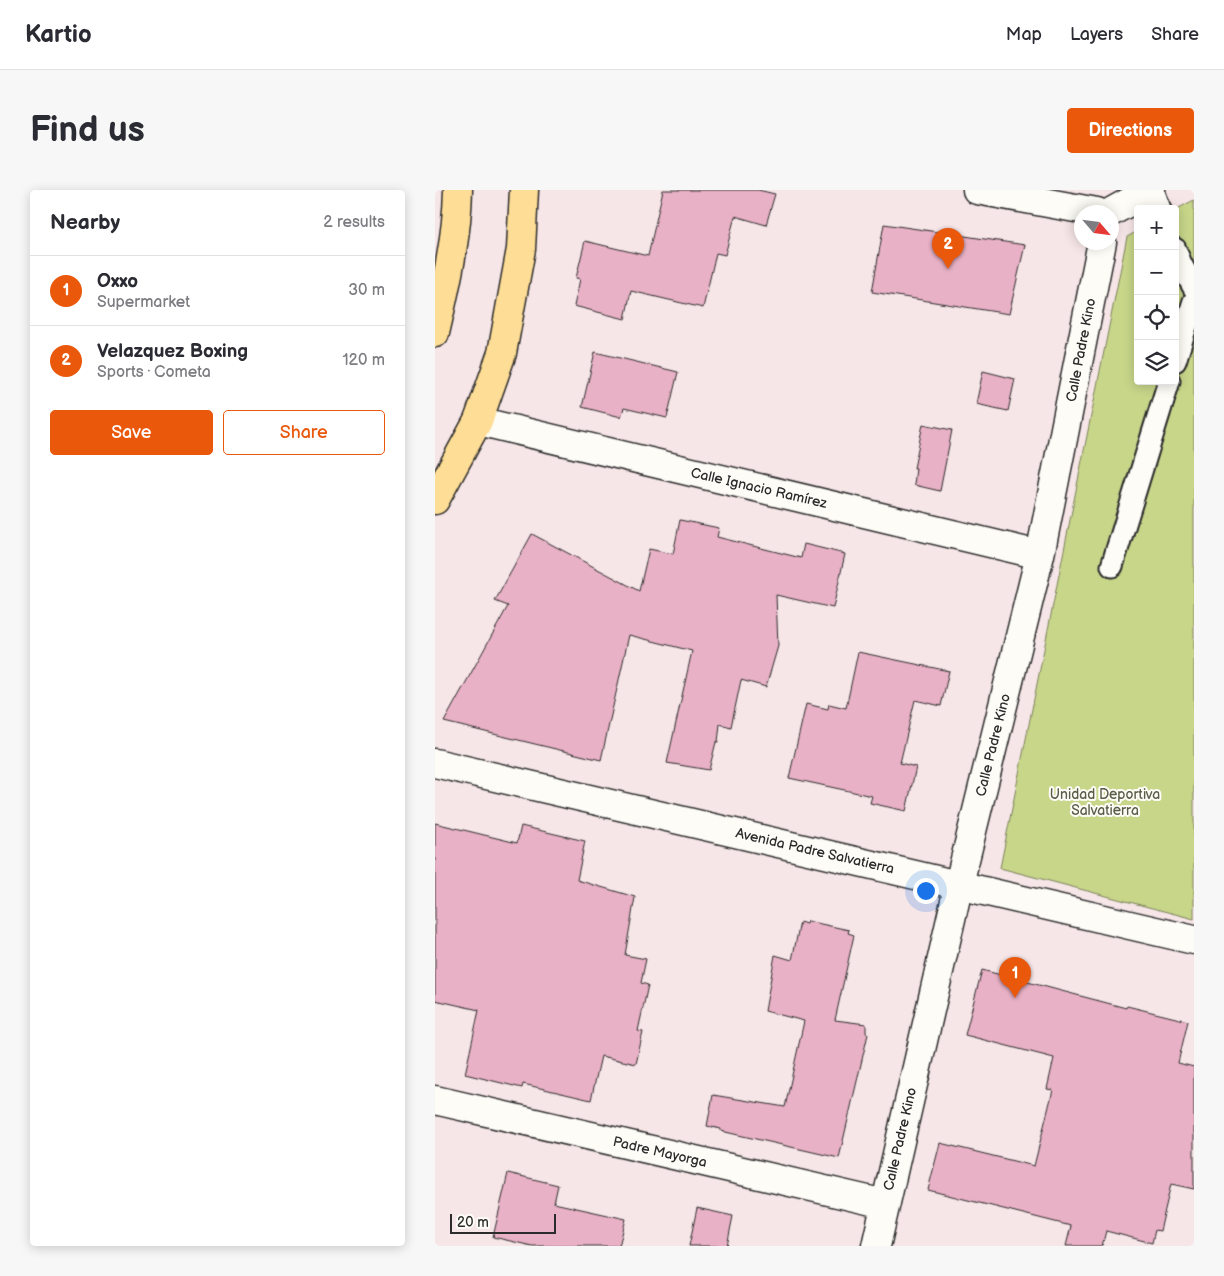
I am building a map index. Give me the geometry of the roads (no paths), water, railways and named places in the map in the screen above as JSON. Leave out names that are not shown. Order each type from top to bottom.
[{"type":"main road","points":[[435,333],[446,286],[456,224],[458,190]]},
{"type":"main road","points":[[435,500],[479,421],[502,353],[521,249],[524,190]]},
{"type":"street","points":[[977,190],[1074,208]]},
{"type":"street","points":[[1110,205],[1113,190]]},
{"type":"street","points":[[1119,207],[1152,190]]},
{"type":"street","name":"Calle Padre Kino","points":[[876,1246],[959,884],[1040,555],[1100,250]]},
{"type":"street","name":"Calle Ignacio Ramírez","points":[[479,421],[1040,555]]},
{"type":"street","name":"Avenida Padre Salvatierra","points":[[435,763],[1194,940]]},
{"type":"street","name":"Padre Mayorga","points":[[435,1100],[885,1204]]},
{"type":"lane","points":[[1152,190],[1158,205]]},
{"type":"lane","points":[[1175,250],[1194,288]]},
{"type":"lane","points":[[1179,348],[1194,301]]},
{"type":"lane","points":[[1112,566],[1168,385]]},
{"type":"place","name":"Velazquez Boxing","points":[[948,269]]},
{"type":"place","name":"Oxxo","points":[[1015,998]]},
{"type":"park label","name":"Unidad Deportiva Salvatierra","points":[[1105,802]]}]
